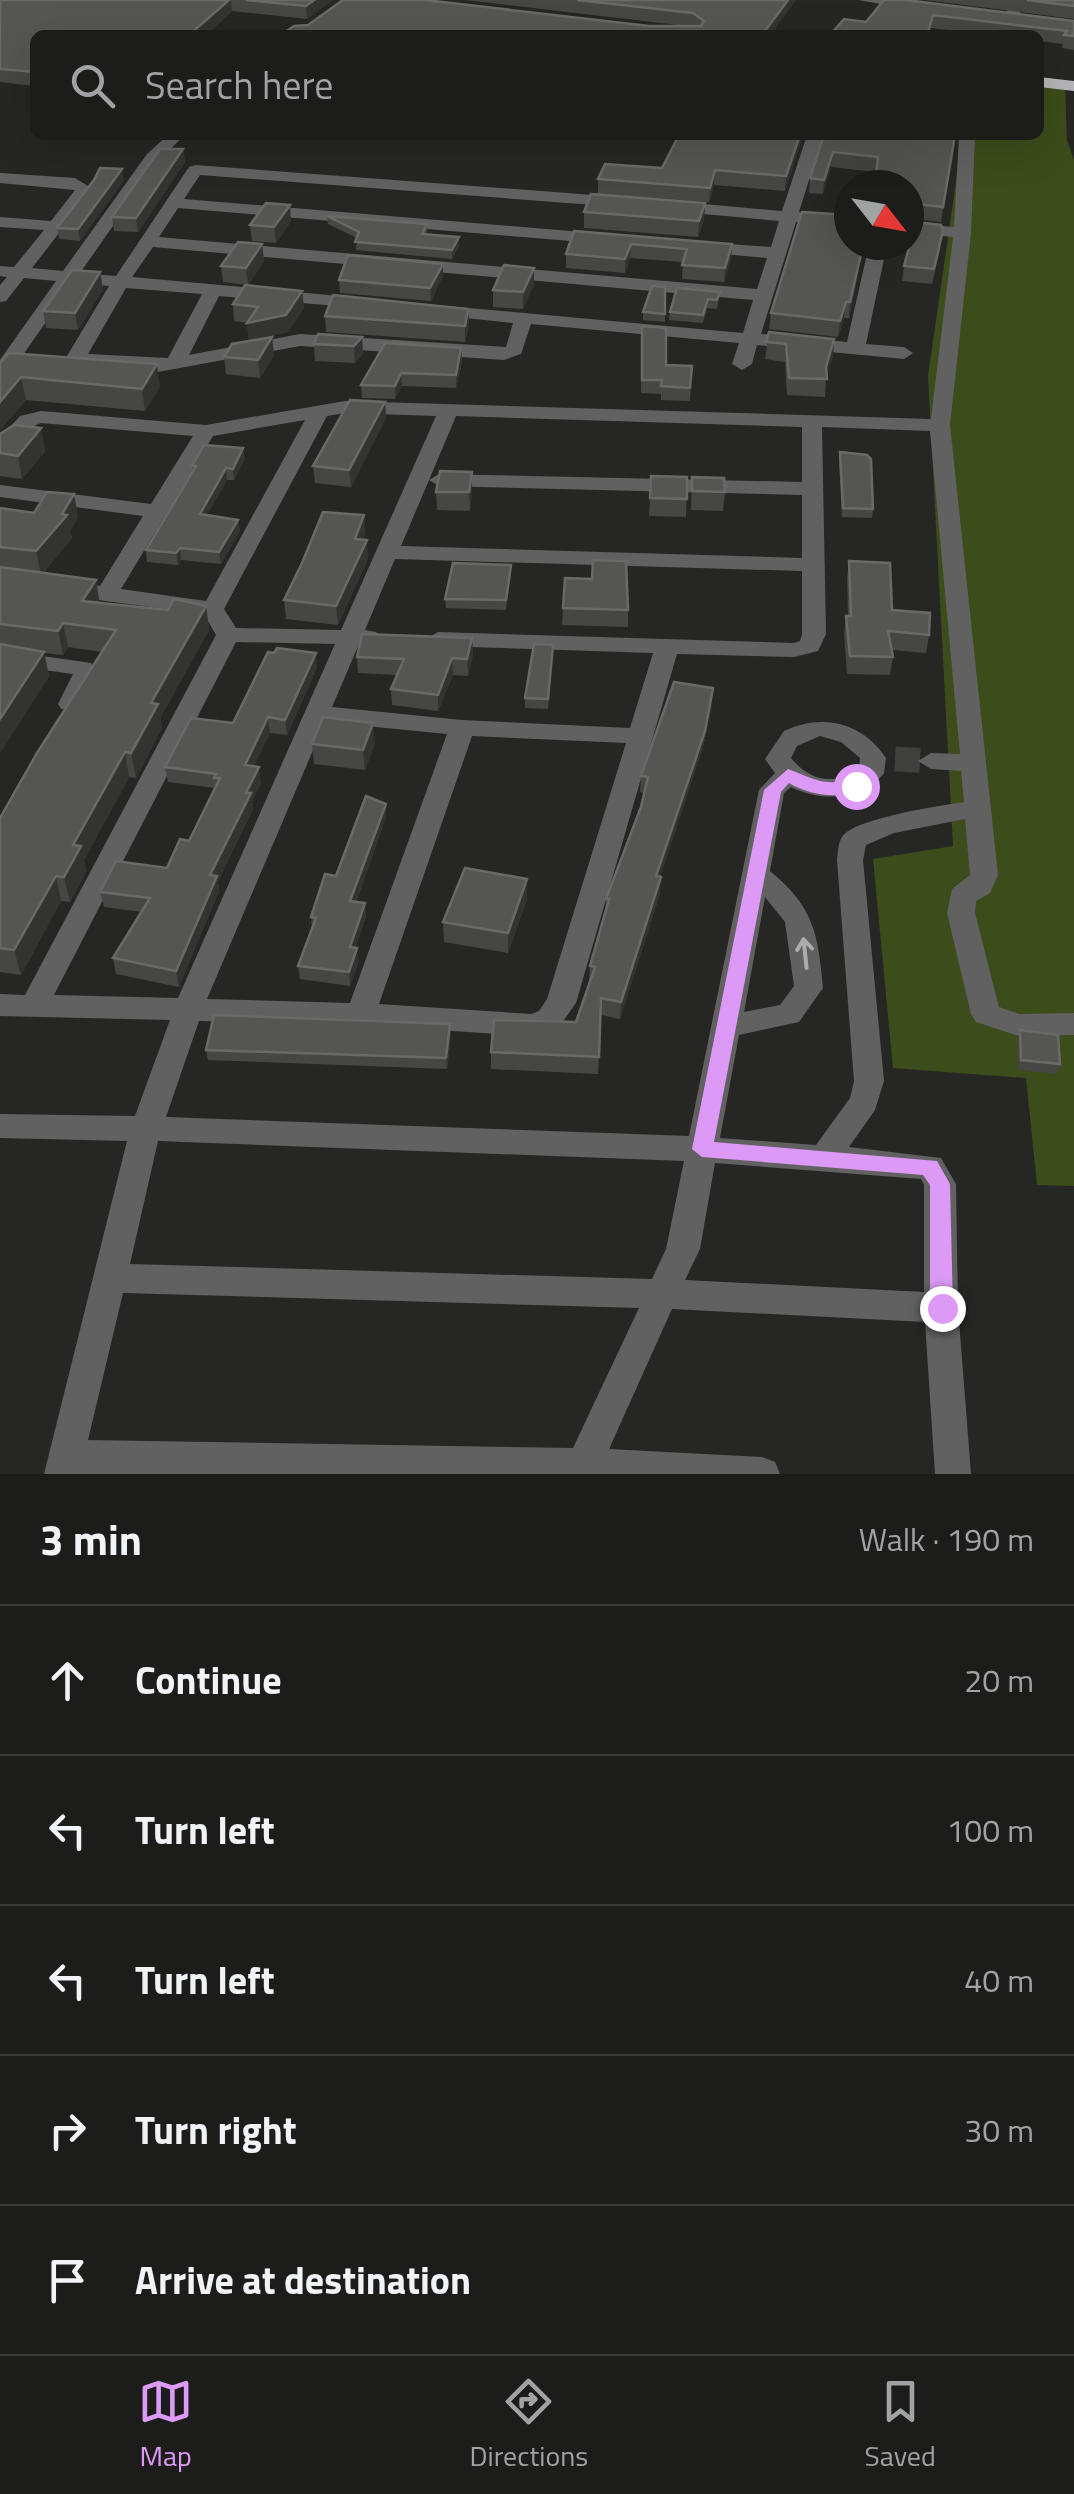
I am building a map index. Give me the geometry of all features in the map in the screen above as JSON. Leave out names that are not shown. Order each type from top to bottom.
[{"type":"highway","points":[[1044,83],[1074,86]]},
{"type":"street","points":[[865,0],[940,10]]},
{"type":"street","points":[[1004,30],[1020,0]]},
{"type":"street","points":[[992,16],[1026,20]]},
{"type":"street","points":[[0,374],[153,157],[172,140]]},
{"type":"street","points":[[742,364],[812,140]]},
{"type":"street","points":[[966,140],[962,233],[940,425],[984,876],[980,886],[962,896],[961,913],[986,1014],[1003,1023],[1074,1024]]},
{"type":"street","points":[[524,318],[514,350],[504,354],[300,340],[176,364],[88,362],[77,356],[120,281],[195,170],[630,202]]},
{"type":"street","points":[[0,178],[75,183],[86,188],[9,271],[0,297]]},
{"type":"street","points":[[173,203],[626,240]]},
{"type":"street","points":[[650,204],[834,221]]},
{"type":"street","points":[[0,222],[53,226]]},
{"type":"street","points":[[924,229],[962,233]]},
{"type":"street","points":[[147,241],[763,295]]},
{"type":"street","points":[[682,245],[776,253]]},
{"type":"street","points":[[855,349],[875,260]]},
{"type":"street","points":[[9,271],[904,353]]},
{"type":"street","points":[[176,364],[213,290]]},
{"type":"street","points":[[0,450],[28,420],[41,418],[206,431],[345,407],[940,425]]},
{"type":"street","points":[[212,609],[320,411]]},
{"type":"street","points":[[448,411],[188,1010],[174,1061],[146,1128],[64,1466],[762,1474]]},
{"type":"street","points":[[228,635],[794,650],[810,646],[812,419]]},
{"type":"street","points":[[106,595],[206,431]]},
{"type":"street","points":[[419,480],[812,488]]},
{"type":"street","points":[[0,491],[155,510]]},
{"type":"street","points":[[388,552],[812,565]]},
{"type":"street","points":[[0,580],[212,609]]},
{"type":"street","points":[[212,609],[228,635]]},
{"type":"street","points":[[34,1006],[228,635]]},
{"type":"street","points":[[0,1005],[362,1014],[531,1025],[549,1019],[561,1003],[667,646]]},
{"type":"street","points":[[0,657],[83,668],[86,677],[58,724]]},
{"type":"street","points":[[319,714],[462,728],[638,736]]},
{"type":"street","points":[[362,1014],[462,728]]},
{"type":"street","points":[[820,728],[844,732],[884,758],[856,786],[832,790],[808,786],[788,775],[778,759],[782,744],[797,732],[820,728]]},
{"type":"street","points":[[931,761],[974,763]]},
{"type":"street","points":[[581,1470],[683,1248],[772,790],[788,775]]},
{"type":"street","points":[[826,1156],[864,1101],[869,1082],[850,860],[853,840],[888,824],[978,808]]},
{"type":"street","points":[[726,1026],[789,1014],[810,988],[802,922],[790,901],[754,873]]},
{"type":"street","points":[[0,1126],[702,1149],[930,1167],[940,1184],[942,1308],[952,1474]]},
{"type":"street","points":[[110,1278],[663,1294],[942,1308]]},
{"type":"green space","points":[[1044,83],[1065,85],[1067,140],[1074,160],[1074,1186],[1037,1185],[1026,1078],[893,1068],[873,859],[953,846],[928,376],[965,140],[1044,140]]},
{"type":"building","points":[[0,0],[229,0],[195,30],[30,30],[30,72],[0,69]]},
{"type":"building","points":[[246,0],[314,0],[306,6]]},
{"type":"building","points":[[343,0],[425,0],[649,26],[701,26],[704,21],[693,13],[577,0],[788,0],[766,30],[288,30],[308,25]]},
{"type":"building","points":[[884,0],[906,0],[1074,21],[1074,36],[1064,35],[1067,31],[933,15],[928,30],[834,30],[844,19],[866,22]]},
{"type":"building","points":[[1027,0],[1074,0],[1074,6]]},
{"type":"building","points":[[676,140],[798,140],[786,176],[715,170],[710,188],[598,179],[605,164],[662,168]]},
{"type":"building","points":[[822,140],[954,140],[943,207],[924,205],[924,170],[877,170],[878,157],[833,152],[824,180],[810,178]]},
{"type":"building","points":[[160,149],[183,149],[136,218],[112,217]]},
{"type":"building","points":[[100,168],[122,169],[78,229],[57,228],[94,180]]},
{"type":"building","points":[[591,194],[705,203],[699,221],[584,212]]},
{"type":"building","points":[[266,203],[290,205],[274,227],[250,225]]},
{"type":"building","points":[[802,212],[834,214],[834,260],[860,260],[850,302],[846,302],[840,321],[771,313]]},
{"type":"building","points":[[327,216],[427,224],[422,234],[459,237],[452,250],[355,242],[359,232]]},
{"type":"building","points":[[924,223],[941,225],[934,269],[904,266],[906,260],[924,260]]},
{"type":"building","points":[[574,231],[732,244],[725,268],[682,265],[687,249],[631,244],[625,259],[566,254]]},
{"type":"building","points":[[238,242],[262,244],[246,268],[221,266]]},
{"type":"building","points":[[348,255],[443,264],[430,288],[339,280]]},
{"type":"building","points":[[504,265],[534,268],[523,292],[493,290]]},
{"type":"building","points":[[72,270],[100,272],[75,313],[43,311]]},
{"type":"building","points":[[245,285],[302,291],[286,315],[247,323],[258,307],[233,304]]},
{"type":"building","points":[[652,286],[665,287],[665,314],[643,312]]},
{"type":"building","points":[[677,288],[720,292],[717,300],[708,299],[703,315],[670,312]]},
{"type":"building","points":[[333,295],[468,309],[465,326],[325,316]]},
{"type":"building","points":[[642,326],[666,328],[666,365],[692,366],[690,388],[661,386],[662,380],[642,380]]},
{"type":"building","points":[[769,332],[834,339],[826,367],[827,379],[789,378],[786,344],[766,342]]},
{"type":"building","points":[[318,334],[362,337],[354,346],[314,344]]},
{"type":"building","points":[[272,337],[258,360],[224,357],[232,344]]},
{"type":"building","points":[[385,343],[461,348],[456,375],[401,373],[395,386],[361,385]]},
{"type":"building","points":[[9,353],[157,364],[142,389],[21,377],[0,402],[0,363]]},
{"type":"building","points":[[350,400],[385,402],[349,470],[313,466]]},
{"type":"building","points":[[14,425],[41,428],[18,456],[0,453],[0,434]]},
{"type":"building","points":[[204,445],[243,448],[233,469],[226,468],[200,514],[238,520],[219,552],[146,550],[196,466],[192,466]]},
{"type":"building","points":[[840,452],[867,455],[871,459],[873,509],[843,508]]},
{"type":"building","points":[[440,471],[472,472],[469,492],[436,492]]},
{"type":"building","points":[[651,476],[687,477],[687,499],[650,498]]},
{"type":"building","points":[[692,477],[724,478],[725,492],[692,491]]},
{"type":"building","points":[[47,492],[74,494],[62,514],[67,515],[36,551],[0,547],[0,508],[34,513]]},
{"type":"building","points":[[323,512],[364,515],[355,539],[367,540],[336,606],[284,600],[302,563]]},
{"type":"building","points":[[593,560],[626,561],[628,610],[563,608],[565,578],[592,579]]},
{"type":"building","points":[[849,561],[890,563],[892,610],[930,613],[929,635],[888,631],[893,657],[850,656],[846,616],[851,616]]},
{"type":"building","points":[[453,563],[511,565],[506,600],[445,599]]},
{"type":"building","points":[[0,567],[96,580],[82,601],[168,610],[174,599],[206,606],[151,703],[158,704],[131,753],[125,752],[73,845],[81,846],[64,877],[56,876],[14,950],[0,948],[0,818],[116,630],[63,623],[58,631],[0,624]]},
{"type":"building","points":[[362,634],[472,638],[467,659],[452,658],[438,695],[391,689],[404,659],[357,657]]},
{"type":"building","points":[[0,644],[44,652],[0,719]]},
{"type":"building","points":[[534,644],[553,645],[548,699],[525,698]]},
{"type":"building","points":[[277,648],[316,653],[285,720],[268,717],[245,765],[259,767],[246,793],[251,793],[210,875],[217,876],[176,971],[113,958],[150,898],[100,892],[116,861],[167,868],[180,839],[189,841],[220,778],[214,778],[216,774],[165,767],[191,718],[233,723],[268,652],[274,653]]},
{"type":"building","points":[[674,682],[713,688],[705,731],[656,876],[661,877],[621,1002],[601,998],[599,1057],[491,1052],[494,1020],[576,1022],[595,967],[590,966],[606,899],[641,807],[648,777],[641,776]]},
{"type":"building","points":[[323,717],[373,723],[363,750],[312,744]]},
{"type":"building","points":[[366,796],[386,804],[350,901],[365,903],[350,947],[357,948],[349,972],[298,966],[316,918],[311,917],[325,874],[336,876]]},
{"type":"building","points":[[465,868],[527,879],[508,933],[443,922]]},
{"type":"building","points":[[214,1015],[450,1024],[446,1058],[206,1050]]},
{"type":"building","points":[[1020,1030],[1058,1035],[1060,1064],[1021,1060]]},
{"type":"tunnel","points":[[895,759],[931,761]]},
{"type":"route","points":[[856,786],[832,790],[808,786],[788,775],[772,790],[702,1149],[930,1167],[940,1184],[942,1308]]}]
